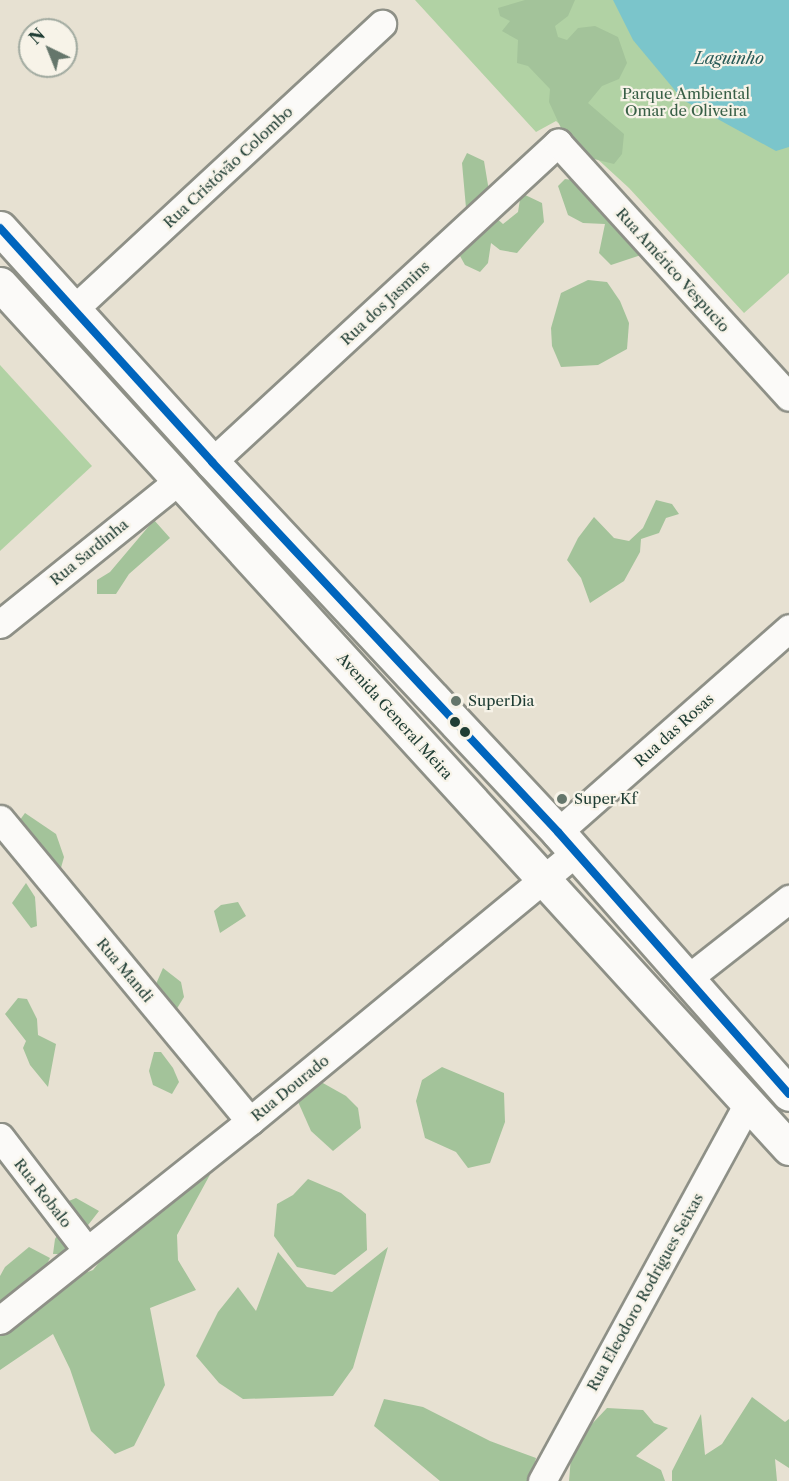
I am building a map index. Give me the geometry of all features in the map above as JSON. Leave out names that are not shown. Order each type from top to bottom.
[{"type":"main road","points":[[0,228],[212,462],[567,842],[782,1086],[748,1103]]},
{"type":"main road","name":"Avenida General Meira","points":[[0,284],[789,1148]]},
{"type":"street","name":"Rua Cristóvão Colombo","points":[[74,309],[382,24]]},
{"type":"street","name":"Rua Américo Vespucio","points":[[558,143],[789,397]]},
{"type":"street","name":"Rua dos Jasmins","points":[[212,462],[558,143]]},
{"type":"street","name":"Rua Sardinha","points":[[0,624],[179,480]]},
{"type":"street","name":"Rua das Rosas","points":[[567,842],[789,628]]},
{"type":"street","name":"Rua Mandi","points":[[0,819],[250,1121]]},
{"type":"street","name":"Rua Dourado","points":[[0,1320],[86,1249],[250,1121],[544,879],[567,842]]},
{"type":"street","points":[[687,979],[789,899]]},
{"type":"street","name":"Rua Eleodoro Rodrigues Seixas","points":[[542,1481],[748,1103]]},
{"type":"street","name":"Rua Robalo","points":[[0,1137],[86,1249]]},
{"type":"green space","name":"Parque Ambiental Omar de Oliveira","points":[[415,0],[789,0],[789,273],[744,313],[629,188],[556,121],[536,132]]},
{"type":"green space","points":[[525,0],[575,0],[568,16],[555,26],[558,37],[567,40],[578,28],[595,26],[618,37],[627,63],[619,79],[602,86],[588,103],[624,134],[622,154],[614,164],[586,157],[567,141],[549,102],[550,89],[528,66],[517,63],[518,40],[502,31],[510,21],[500,16],[498,8]]},
{"type":"green space","points":[[467,153],[484,161],[493,215],[503,224],[518,212],[521,193],[542,203],[544,222],[517,253],[500,250],[491,243],[488,263],[480,272],[465,265],[460,256],[473,243],[455,221],[466,208],[462,163]]},
{"type":"green space","points":[[565,179],[580,181],[589,189],[600,213],[614,219],[634,207],[648,222],[641,255],[611,265],[599,253],[605,224],[583,223],[568,215],[558,186]]},
{"type":"green space","points":[[588,280],[607,282],[620,301],[629,323],[627,349],[598,365],[561,367],[552,346],[551,328],[561,293]]},
{"type":"green space","points":[[0,365],[92,466],[0,551]]},
{"type":"green space","points":[[656,500],[672,504],[679,514],[666,518],[659,533],[641,539],[640,552],[624,581],[590,603],[581,578],[567,560],[578,538],[594,517],[614,538],[629,541],[643,528]]},
{"type":"green space","points":[[154,520],[170,538],[129,574],[116,594],[97,594],[97,580],[110,572]]},
{"type":"green space","points":[[25,813],[56,834],[64,857],[59,875],[17,824]]},
{"type":"green space","points":[[26,883],[35,897],[37,926],[31,928],[12,903]]},
{"type":"green space","points":[[238,902],[246,916],[220,933],[214,911],[221,905]]},
{"type":"green space","points":[[163,968],[181,982],[184,997],[165,1028],[150,1024],[149,1000]]},
{"type":"green space","points":[[18,998],[27,999],[37,1019],[38,1035],[56,1044],[48,1087],[30,1065],[23,1048],[26,1041],[5,1014]]},
{"type":"green space","points":[[154,1052],[161,1052],[173,1068],[179,1082],[172,1094],[153,1085],[149,1071]]},
{"type":"green space","points":[[442,1067],[504,1093],[505,1122],[490,1163],[468,1168],[456,1152],[425,1138],[416,1101],[422,1080]]},
{"type":"green space","points":[[314,1078],[346,1096],[358,1108],[361,1128],[333,1151],[311,1131],[295,1095]]},
{"type":"green space","points":[[218,1160],[177,1235],[178,1260],[196,1290],[150,1308],[165,1385],[134,1446],[115,1454],[91,1431],[70,1369],[53,1334],[0,1370],[0,1327],[50,1286],[93,1270],[135,1217]]},
{"type":"green space","points":[[308,1179],[341,1193],[366,1214],[367,1250],[335,1275],[297,1267],[274,1236],[277,1204],[293,1195]]},
{"type":"green space","points":[[76,1198],[99,1211],[85,1229],[76,1254],[53,1254],[55,1239],[64,1224],[64,1203]]},
{"type":"green space","points":[[29,1247],[50,1258],[39,1280],[0,1304],[0,1276],[5,1267]]},
{"type":"green space","points":[[388,1247],[353,1368],[333,1396],[243,1399],[219,1383],[196,1356],[218,1312],[238,1287],[256,1311],[278,1252],[307,1287],[332,1292]]},
{"type":"green space","points":[[752,1397],[785,1422],[789,1419],[789,1468],[775,1459],[777,1481],[672,1481],[672,1471],[701,1414],[705,1455],[722,1444]]},
{"type":"green space","points":[[384,1399],[423,1407],[490,1441],[536,1458],[531,1481],[440,1481],[374,1426]]},
{"type":"green space","points":[[607,1408],[643,1410],[654,1423],[668,1428],[636,1456],[661,1470],[665,1481],[569,1481],[572,1445]]},
{"type":"water","name":"Laguinho","points":[[613,0],[789,0],[789,147],[776,151],[683,100],[633,40]]},
{"type":"transit line","points":[[0,228],[212,462],[558,832],[789,1094]]},
{"type":"place","name":"SuperDia","points":[[456,701]]},
{"type":"place","name":"Super Kf","points":[[562,799]]}]
